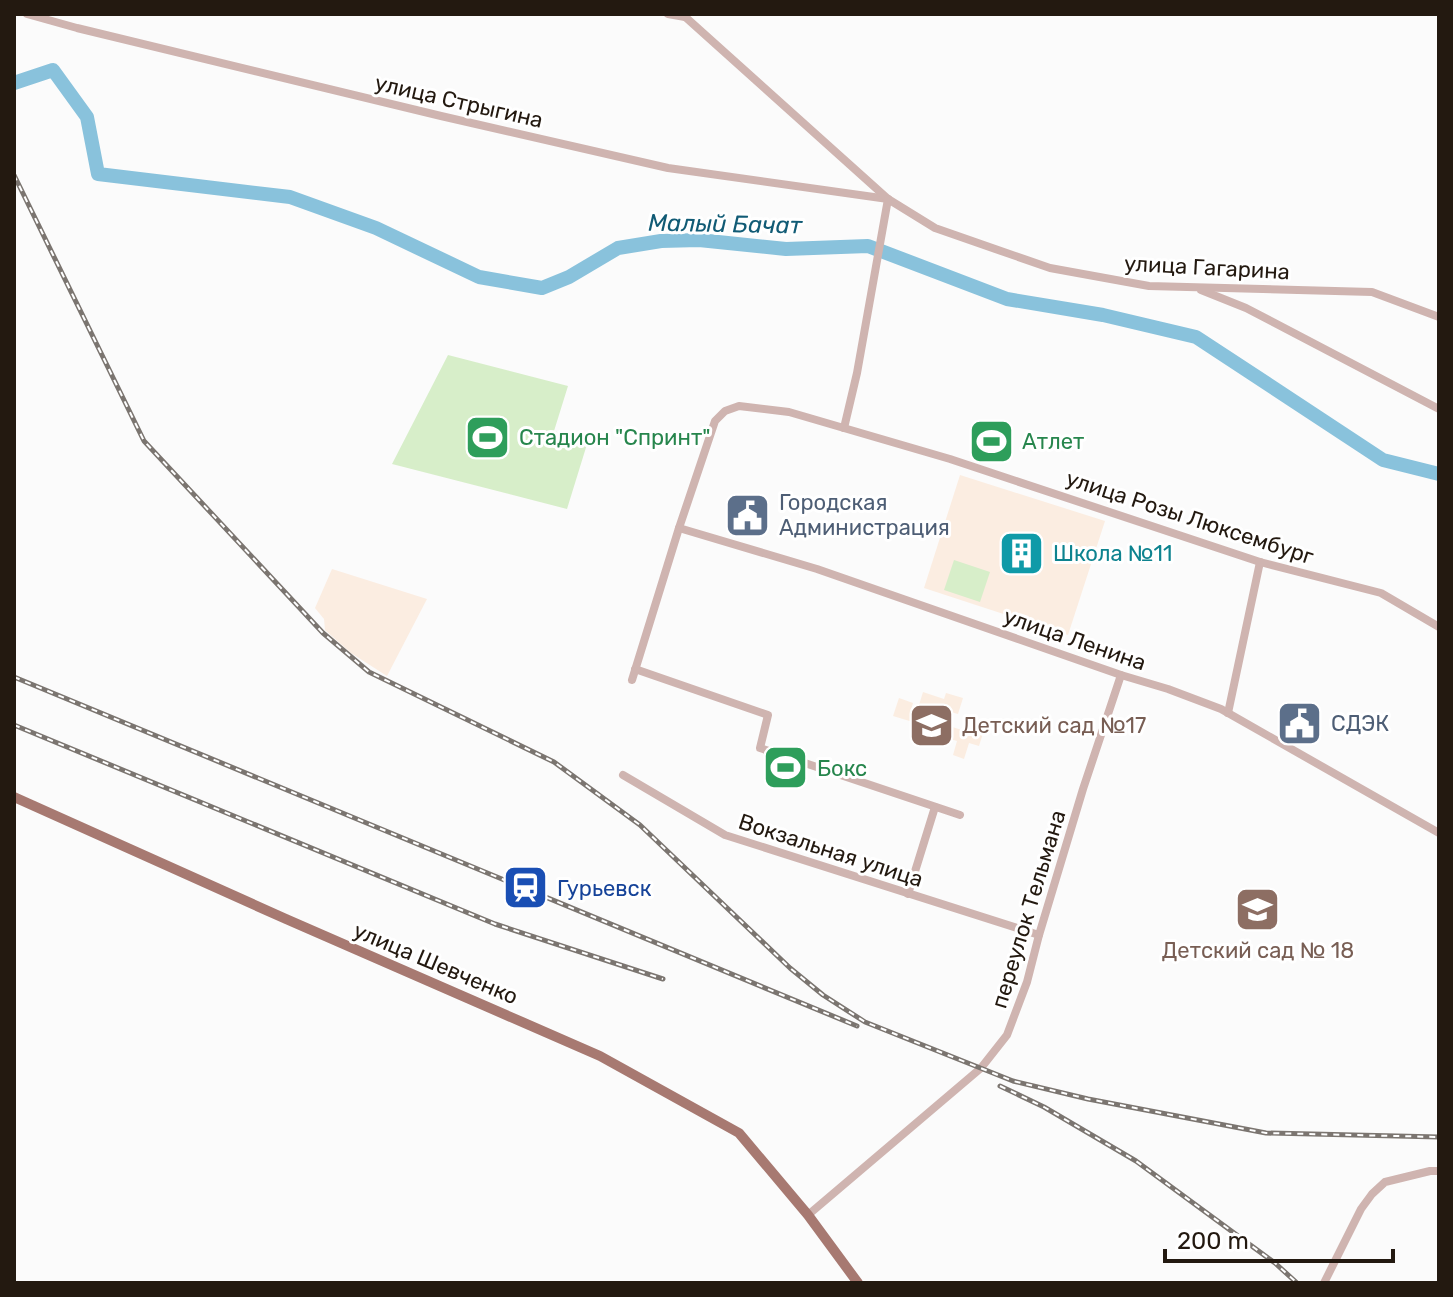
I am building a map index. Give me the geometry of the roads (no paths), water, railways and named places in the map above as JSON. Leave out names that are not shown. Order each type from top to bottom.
[{"type":"main road","name":"улица Шевченко","points":[[14,797],[600,1056],[739,1133],[808,1215],[858,1283]]},
{"type":"street","name":"улица Стрыгина","points":[[27,14],[441,116],[668,168],[888,199]]},
{"type":"street","points":[[668,14],[683,16],[888,199],[844,428]]},
{"type":"street","name":"улица Гагарина","points":[[888,199],[935,228],[1050,268],[1149,286],[1372,292],[1439,317]]},
{"type":"street","points":[[1193,287],[1246,308],[1439,409]]},
{"type":"street","name":"улица Розы Люксембург","points":[[679,528],[715,421],[725,411],[739,406],[789,412],[950,459],[1260,562],[1381,593],[1439,627]]},
{"type":"street","points":[[632,680],[679,528]]},
{"type":"street","name":"улица Ленина","points":[[679,528],[817,569],[1168,689],[1228,713],[1439,833]]},
{"type":"street","points":[[1228,713],[1260,562]]},
{"type":"street","points":[[635,669],[768,715],[760,748],[960,815]]},
{"type":"street","name":"переулок Тельмана","points":[[808,1215],[981,1068],[1007,1035],[1027,982],[1083,789],[1121,675]]},
{"type":"street","name":"Вокзальная улица","points":[[623,775],[725,835],[1039,935]]},
{"type":"street","points":[[908,894],[935,807]]},
{"type":"street","points":[[1324,1283],[1361,1209],[1372,1194],[1385,1182],[1439,1171]]},
{"type":"waterway","name":"Малый Бачат","points":[[14,83],[53,70],[87,117],[98,174],[290,197],[376,228],[479,277],[542,288],[569,277],[618,248],[661,241],[699,240],[786,249],[868,246],[1007,299],[1103,315],[1196,337],[1383,460],[1439,474]]},
{"type":"railway","points":[[14,175],[144,441],[323,633],[369,672],[554,762],[640,825],[790,968],[823,995],[865,1022],[1013,1081],[1088,1099],[1266,1133],[1439,1137]]},
{"type":"railway","points":[[14,677],[857,1026]]},
{"type":"railway","points":[[14,725],[495,924],[663,979]]},
{"type":"railway","points":[[1000,1086],[1044,1107],[1136,1161],[1275,1263],[1297,1283]]},
{"type":"place","name":"Стадион \"Спринт\"","points":[[488,437]]},
{"type":"place","name":"Атлет","points":[[991,441]]},
{"type":"place","name":"Городская Администрация","points":[[748,515]]},
{"type":"place","name":"Школа №11","points":[[1022,553]]},
{"type":"place","name":"СДЭК","points":[[1300,723]]},
{"type":"place","name":"Детский сад №17","points":[[931,725]]},
{"type":"place","name":"Бокс","points":[[786,768]]},
{"type":"place","name":"Гурьевск","points":[[526,888]]},
{"type":"place","name":"Детский сад № 18","points":[[1258,909]]}]
